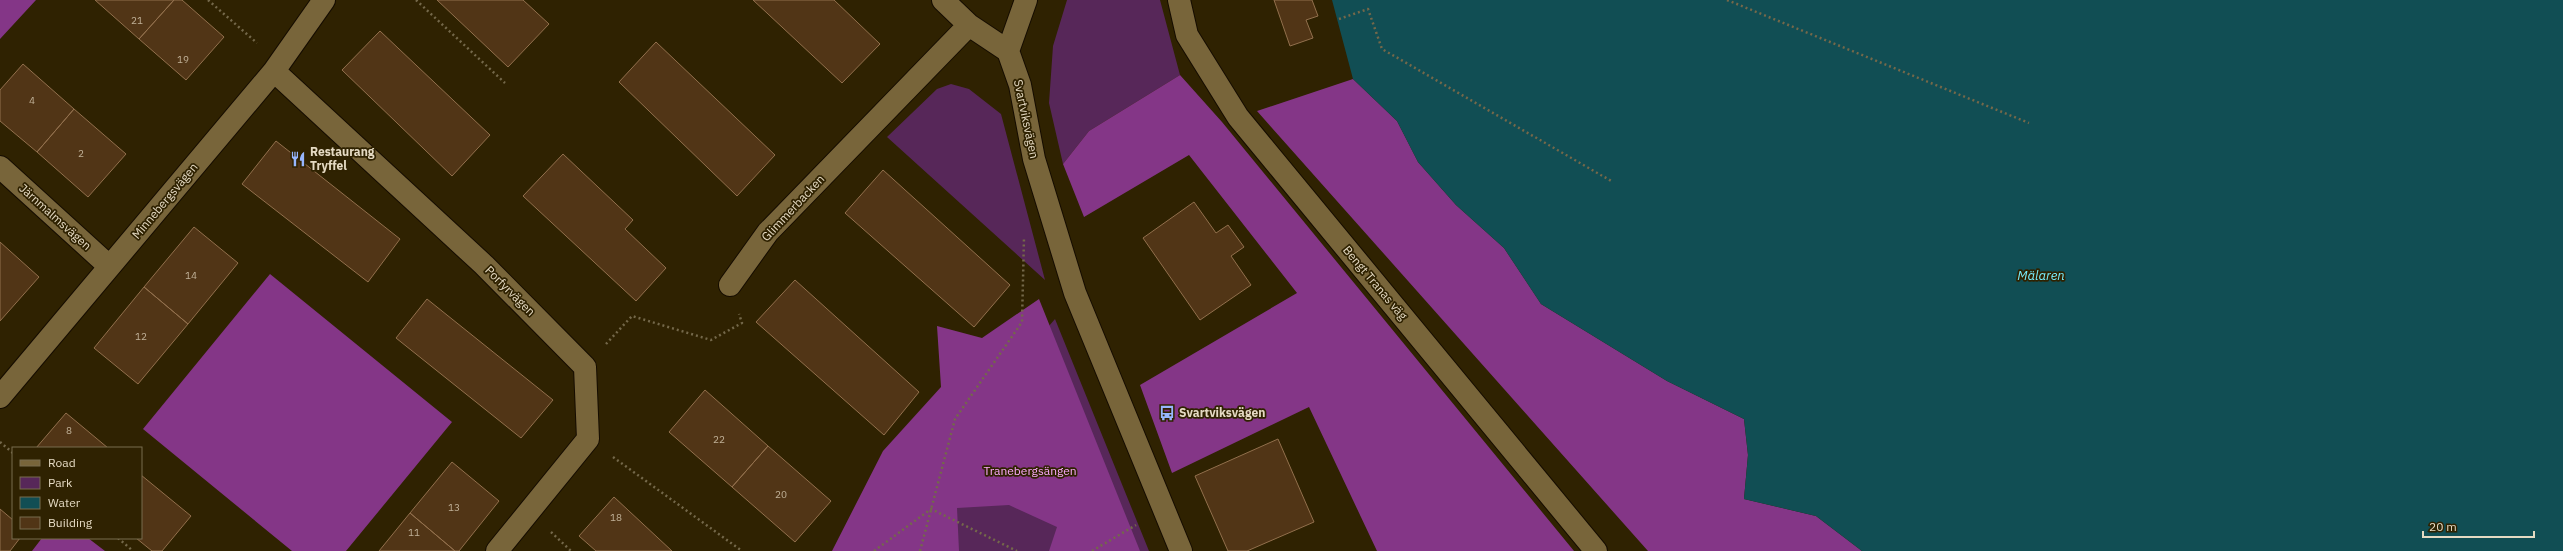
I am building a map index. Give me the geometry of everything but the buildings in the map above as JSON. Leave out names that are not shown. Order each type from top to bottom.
[{"type":"street","name":"Minnebergsvägen","points":[[0,397],[277,67],[324,0]]},
{"type":"street","points":[[943,0],[969,25],[1008,51],[1026,0]]},
{"type":"street","name":"Bengt Tranas väg","points":[[1179,0],[1187,34],[1238,116],[1596,551]]},
{"type":"street","name":"Glimmerbacken","points":[[730,285],[768,232],[969,25]]},
{"type":"street","name":"Svartviksvägen","points":[[1008,51],[1020,85],[1034,159],[1075,293],[1181,551]]},
{"type":"street","name":"Porfyrvägen","points":[[277,67],[484,265],[585,367]]},
{"type":"street","name":"Järnmalmsvägen","points":[[0,167],[109,266]]},
{"type":"street","points":[[497,551],[588,439],[585,367]]},
{"type":"path","points":[[208,0],[277,67]]},
{"type":"path","points":[[416,0],[505,83]]},
{"type":"path","points":[[1727,0],[2029,123]]},
{"type":"path","points":[[1339,19],[1368,9],[1382,49],[1613,182]]},
{"type":"path","points":[[920,551],[955,419],[1022,322],[1024,234]]},
{"type":"path","points":[[585,367],[632,316],[711,340],[742,322],[730,285]]},
{"type":"path","points":[[588,439],[742,551]]},
{"type":"path","points":[[0,442],[12,452]]},
{"type":"path","points":[[874,551],[931,509]]},
{"type":"path","points":[[931,509],[1017,551]]},
{"type":"path","points":[[1092,551],[1164,509]]},
{"type":"path","points":[[119,539],[134,551]]},
{"type":"green space","points":[[0,0],[36,0],[0,39]]},
{"type":"green space","points":[[1067,0],[1160,0],[1180,75],[1089,131],[1063,164],[1049,103],[1053,46]]},
{"type":"green space","points":[[1180,75],[1222,122],[1574,551],[1377,551],[1309,407],[1172,473],[1140,385],[1297,293],[1189,155],[1084,217],[1063,164],[1089,131]]},
{"type":"green space","points":[[1353,79],[1397,121],[1418,162],[1456,205],[1504,248],[1541,304],[1667,381],[1744,419],[1748,455],[1744,499],[1816,516],[1862,551],[1648,551],[1257,111]]},
{"type":"green space","points":[[951,84],[969,89],[1001,114],[1045,280],[887,137],[937,89]]},
{"type":"green space","points":[[270,274],[452,422],[346,551],[292,551],[143,429]]},
{"type":"green space","name":"Tranebergsängen","points":[[1039,299],[1140,551],[1049,551],[1057,527],[1009,505],[957,508],[959,551],[832,551],[883,451],[941,387],[937,326],[982,338]]},
{"type":"green space","name":"Tranebergsängen","points":[[1055,319],[1149,551],[854,551]]},
{"type":"green space","points":[[41,539],[89,539],[105,551],[32,551]]},
{"type":"water","name":"Mälaren","points":[[1332,0],[2563,0],[2563,551],[1862,551],[1816,516],[1744,499],[1748,455],[1744,419],[1667,381],[1541,304],[1504,248],[1456,205],[1418,162],[1397,121],[1353,79]]},
{"type":"place","name":"Restaurang Tryffel","points":[[298,159]]},
{"type":"place","name":"Svartviksvägen","points":[[1167,413]]}]
